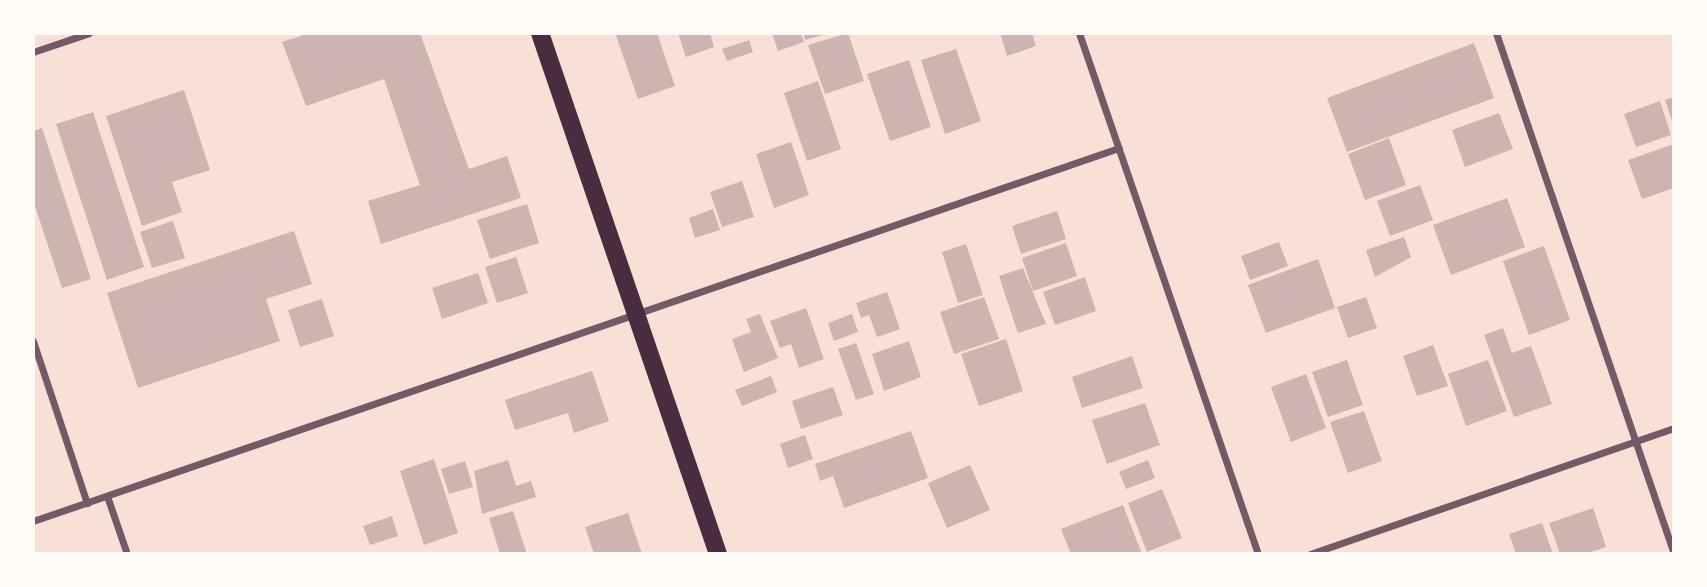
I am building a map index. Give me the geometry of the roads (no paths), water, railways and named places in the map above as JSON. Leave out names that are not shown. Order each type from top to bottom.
[{"type":"main road","points":[[540,33],[718,554]]},
{"type":"street","points":[[33,52],[89,33]]},
{"type":"street","points":[[1079,33],[1258,554]]},
{"type":"street","points":[[1496,33],[1674,554]]},
{"type":"street","points":[[33,521],[1119,148]]},
{"type":"street","points":[[33,341],[87,503]]},
{"type":"street","points":[[1310,554],[1674,428]]},
{"type":"street","points":[[107,496],[127,554]]}]
